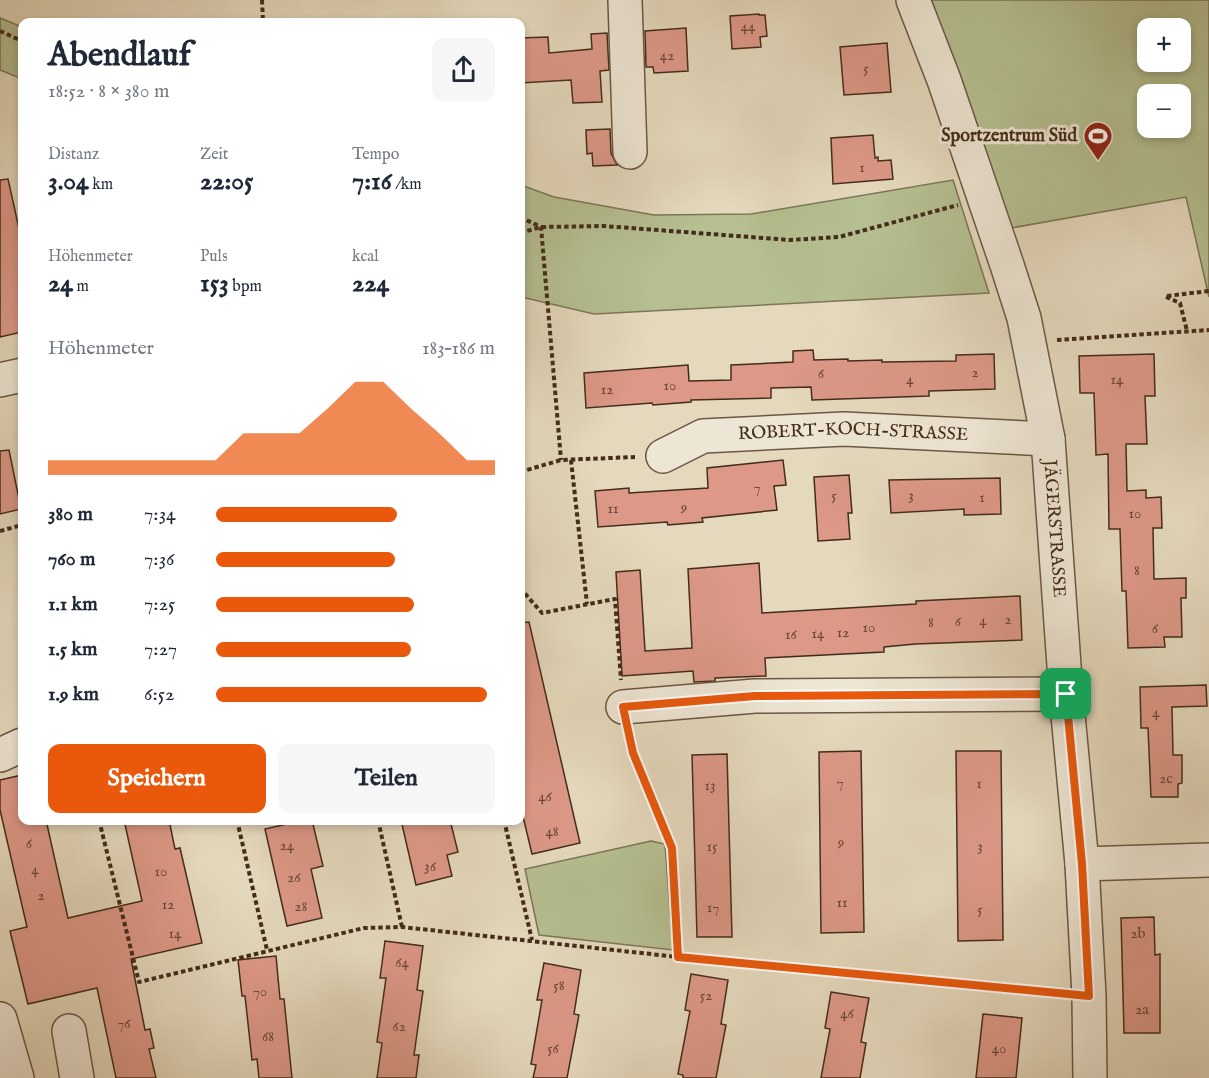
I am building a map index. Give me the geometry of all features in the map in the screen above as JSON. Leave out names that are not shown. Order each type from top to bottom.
[{"type":"street","points":[[625,0],[630,152]]},
{"type":"street","name":"JÄGERSTRASSE","points":[[913,0],[944,80],[1024,318],[1048,439],[1066,694],[1082,864],[1089,996],[1090,1078]]},
{"type":"street","points":[[0,380],[18,376]]},
{"type":"street","name":"ROBERT-KOCH-STRASSE","points":[[663,456],[703,436],[844,429],[1048,439]]},
{"type":"street","points":[[623,707],[755,696],[1066,694]]},
{"type":"street","points":[[0,755],[18,747]]},
{"type":"street","points":[[1082,864],[1209,860]]},
{"type":"street","points":[[0,1020],[17,1078]]},
{"type":"street","points":[[69,1031],[77,1078]]},
{"type":"path","points":[[261,0],[263,18]]},
{"type":"path","points":[[0,31],[18,39]]},
{"type":"path","points":[[525,232],[541,227],[604,226],[790,240],[838,237],[985,198]]},
{"type":"path","points":[[525,219],[541,227]]},
{"type":"path","points":[[541,227],[561,460]]},
{"type":"path","points":[[1187,332],[1180,303],[1166,297],[1209,291]]},
{"type":"path","points":[[1029,342],[1209,330]]},
{"type":"path","points":[[525,471],[561,460],[663,456]]},
{"type":"path","points":[[571,460],[587,604]]},
{"type":"path","points":[[0,531],[18,526]]},
{"type":"path","points":[[525,594],[542,613],[615,599],[623,707],[633,753],[672,848],[678,957]]},
{"type":"path","points":[[100,825],[139,982],[364,928],[402,927],[678,957],[1089,996]]},
{"type":"path","points":[[238,825],[267,950]]},
{"type":"path","points":[[379,825],[402,927]]},
{"type":"path","points":[[505,825],[532,940]]},
{"type":"green space","name":"Sportzentrum Süd","points":[[929,0],[1209,0],[1209,297],[1186,197],[1011,228]]},
{"type":"green space","points":[[0,18],[18,25],[18,77],[0,70]]},
{"type":"green space","points":[[953,180],[989,293],[594,314],[525,298],[525,186],[554,197],[654,215],[751,214]]},
{"type":"green space","points":[[651,841],[665,844],[673,950],[539,935],[525,869]]},
{"type":"building","points":[[765,15],[767,36],[760,37],[761,47],[732,49],[730,16]]},
{"type":"building","points":[[686,28],[688,71],[654,73],[653,67],[646,67],[645,31]]},
{"type":"building","points":[[607,33],[609,70],[600,71],[602,102],[573,103],[571,80],[525,83],[525,38],[548,37],[549,53],[592,49],[591,34]]},
{"type":"building","points":[[887,43],[891,92],[844,95],[840,47]]},
{"type":"building","points":[[610,129],[611,153],[617,165],[593,166],[592,153],[587,154],[586,130]]},
{"type":"building","points":[[873,135],[875,158],[878,157],[878,161],[891,160],[893,179],[833,184],[831,138]]},
{"type":"building","points":[[8,179],[18,224],[18,333],[0,337],[0,180]]},
{"type":"building","points":[[813,350],[814,360],[882,360],[882,362],[956,361],[956,355],[994,354],[995,389],[929,391],[929,396],[812,400],[811,387],[771,388],[771,398],[691,400],[691,402],[653,405],[652,403],[586,408],[584,373],[688,365],[689,381],[731,380],[731,365],[793,362],[793,351]]},
{"type":"building","points":[[1154,354],[1155,396],[1145,396],[1147,444],[1126,444],[1127,491],[1146,490],[1146,498],[1161,497],[1162,528],[1153,528],[1154,579],[1186,578],[1186,598],[1181,598],[1182,637],[1164,637],[1165,647],[1128,648],[1126,591],[1122,591],[1120,529],[1109,529],[1108,454],[1096,455],[1094,393],[1080,393],[1079,356]]},
{"type":"building","points":[[9,450],[18,494],[18,510],[0,514],[0,451]]},
{"type":"building","points":[[783,460],[786,485],[774,486],[777,510],[702,518],[703,522],[598,527],[595,491],[629,488],[629,493],[708,488],[707,468]]},
{"type":"building","points":[[849,475],[852,513],[848,513],[850,539],[818,541],[814,477]]},
{"type":"building","points":[[1000,478],[1001,514],[964,515],[964,509],[891,513],[889,480]]},
{"type":"building","points":[[759,563],[762,613],[916,604],[916,601],[1020,596],[1022,640],[915,644],[884,647],[884,652],[765,658],[766,676],[715,678],[715,681],[694,682],[693,671],[622,676],[616,572],[640,570],[645,651],[692,648],[688,569]]},
{"type":"building","points":[[525,622],[529,622],[580,843],[532,854],[525,825]]},
{"type":"building","points":[[1206,685],[1207,706],[1172,707],[1173,755],[1182,755],[1182,783],[1178,784],[1178,797],[1151,797],[1148,728],[1141,728],[1140,687]]},
{"type":"building","points":[[861,751],[864,932],[821,933],[819,752]]},
{"type":"building","points":[[956,751],[1001,751],[1003,940],[958,941]]},
{"type":"building","points":[[727,754],[732,937],[697,937],[692,755]]},
{"type":"building","points":[[18,776],[18,825],[47,825],[68,918],[142,901],[125,825],[170,825],[175,849],[180,848],[202,943],[131,959],[145,1030],[150,1029],[154,1048],[149,1049],[156,1078],[116,1078],[97,988],[28,1004],[10,931],[27,927],[0,810],[0,780]]},
{"type":"building","points":[[282,825],[313,825],[323,866],[311,869],[322,918],[287,926],[265,829]]},
{"type":"building","points":[[402,825],[451,825],[458,852],[447,855],[452,876],[416,885]]},
{"type":"building","points":[[1154,917],[1155,955],[1160,954],[1160,1033],[1124,1033],[1121,918]]},
{"type":"building","points":[[385,941],[423,946],[417,990],[423,991],[414,1055],[419,1055],[416,1078],[377,1078],[382,1043],[377,1042],[386,978],[380,978]]},
{"type":"building","points":[[276,956],[280,999],[284,999],[292,1078],[259,1078],[257,1059],[252,1060],[245,996],[242,996],[238,960]]},
{"type":"building","points":[[544,963],[581,970],[574,1014],[579,1015],[567,1078],[533,1078],[536,1065],[531,1064],[542,1000],[537,1000]]},
{"type":"building","points":[[691,974],[728,980],[721,1024],[726,1025],[716,1078],[683,1078],[683,1075],[678,1074],[690,1011],[685,1010]]},
{"type":"building","points":[[831,992],[869,998],[861,1042],[866,1043],[860,1078],[821,1078],[830,1029],[825,1028]]},
{"type":"building","points":[[983,1014],[1022,1018],[1016,1078],[976,1078]]},
{"type":"place","name":"Sportzentrum Süd","points":[[1098,162]]},
{"type":"route","points":[[1066,694],[1082,864],[1089,996],[678,957],[672,848],[633,753],[623,707],[755,696],[1066,694]]}]
